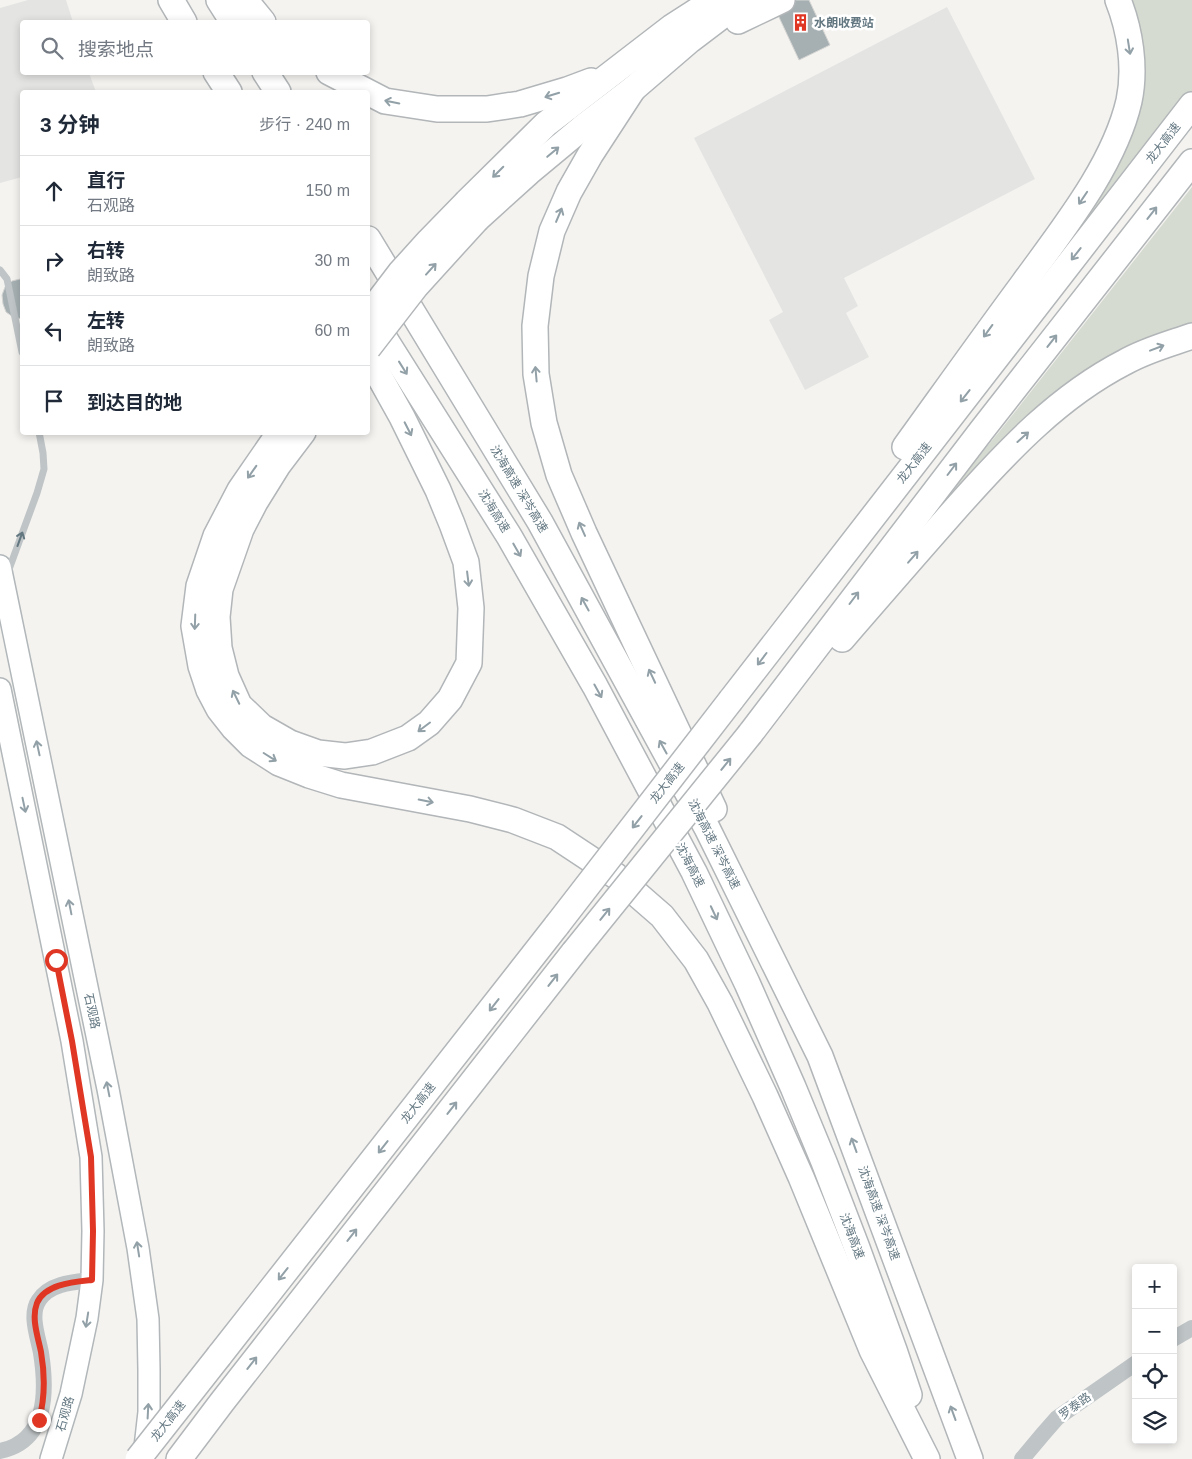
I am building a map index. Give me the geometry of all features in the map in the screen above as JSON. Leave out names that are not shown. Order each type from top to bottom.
[{"type":"highway","points":[[219,0],[232,20]]},
{"type":"highway","points":[[245,0],[261,20]]},
{"type":"highway","points":[[638,53],[681,0]]},
{"type":"highway","points":[[370,345],[472,211],[546,124],[672,27],[714,0]]},
{"type":"highway","points":[[370,311],[406,266],[472,211],[529,172],[723,15],[752,0]]},
{"type":"highway","points":[[662,65],[732,25],[782,0]]},
{"type":"highway","points":[[791,620],[880,482],[1056,237],[1088,191],[1107,158],[1124,116],[1131,86],[1132,72],[1126,25],[1118,0]]},
{"type":"highway","points":[[370,93],[385,101],[437,109],[487,109],[520,104],[567,90],[614,72]]},
{"type":"highway","points":[[213,75],[221,90]]},
{"type":"highway","points":[[218,75],[228,90]]},
{"type":"highway","points":[[267,75],[277,90]]},
{"type":"highway","points":[[335,75],[364,90]]},
{"type":"highway","points":[[633,89],[590,155],[569,192],[552,231],[541,276],[535,326],[536,374],[544,423],[559,475],[584,533],[736,857],[796,979],[820,1056]]},
{"type":"highway","name":"龙大高速","points":[[138,1459],[557,926],[791,620],[1192,105]]},
{"type":"highway","points":[[178,1459],[574,952],[750,734],[976,438],[1192,162]]},
{"type":"highway","name":"沈海高速 深岑高速","points":[[370,242],[540,522],[707,828],[820,1056],[970,1459]]},
{"type":"highway","name":"沈海高速","points":[[370,316],[509,536],[595,686],[694,872],[747,983],[824,1162],[894,1350],[929,1459]]},
{"type":"highway","points":[[750,734],[841,640],[939,527],[1015,445],[1058,406],[1095,379],[1126,361],[1158,347],[1192,336]]},
{"type":"highway","points":[[301,435],[278,465],[241,529],[220,589],[217,617],[219,648],[226,676],[240,704],[262,727],[290,743],[318,753],[345,756],[372,752],[408,738],[429,723],[450,699],[469,663],[472,608],[466,562],[438,490],[402,417],[370,360]]},
{"type":"highway","points":[[278,435],[240,490],[216,536],[199,586],[194,626],[201,666],[209,690],[219,709],[250,745],[280,763],[308,775],[341,785],[470,809],[513,820],[557,838],[616,876],[662,916],[696,960],[720,1003],[801,1177],[872,1350],[929,1459]]},
{"type":"main road","name":"石观路","points":[[2,575],[108,1088],[138,1248],[148,1319],[149,1412],[144,1459]]},
{"type":"main road","name":"石观路","points":[[0,689],[70,1032],[91,1157],[92,1280],[87,1318],[80,1356],[51,1459]]},
{"type":"street","points":[[0,1451],[17,1445],[26,1438],[36,1426],[41,1413],[44,1382],[36,1324],[37,1302],[46,1292],[54,1288],[92,1280]]},
{"type":"street","points":[[1177,1337],[1192,1328]]},
{"type":"street","name":"罗泰路","points":[[1022,1459],[1057,1418],[1132,1366]]},
{"type":"lane","points":[[0,270],[7,280],[20,342]]},
{"type":"lane","points":[[2,575],[44,469],[40,435]]},
{"type":"shaded area","points":[[28,0],[66,0],[72,20],[20,20],[20,75],[90,75],[95,90],[20,90],[20,178],[0,183],[0,8]]},
{"type":"shaded area","points":[[1129,0],[1192,0],[1192,93],[1164,131],[1066,243],[1116,157]]},
{"type":"shaded area","points":[[947,7],[1035,179],[844,278],[858,306],[846,313],[869,357],[805,390],[769,320],[783,312],[694,138]]},
{"type":"shaded area","points":[[1192,187],[1192,324],[1135,344],[955,495],[950,491],[999,432]]},
{"type":"building","name":"水朗收费站","points":[[771,0],[809,0],[830,45],[799,60]]},
{"type":"building","points":[[20,279],[20,319],[13,317],[6,312],[3,304],[2,295],[5,287],[12,281]]},
{"type":"place","name":"水朗收费站","points":[[800,23]]},
{"type":"route","points":[[39,1420],[43,1403],[44,1374],[35,1316],[37,1302],[46,1292],[54,1288],[92,1280],[93,1193],[91,1157],[72,1041],[56,960]]}]
